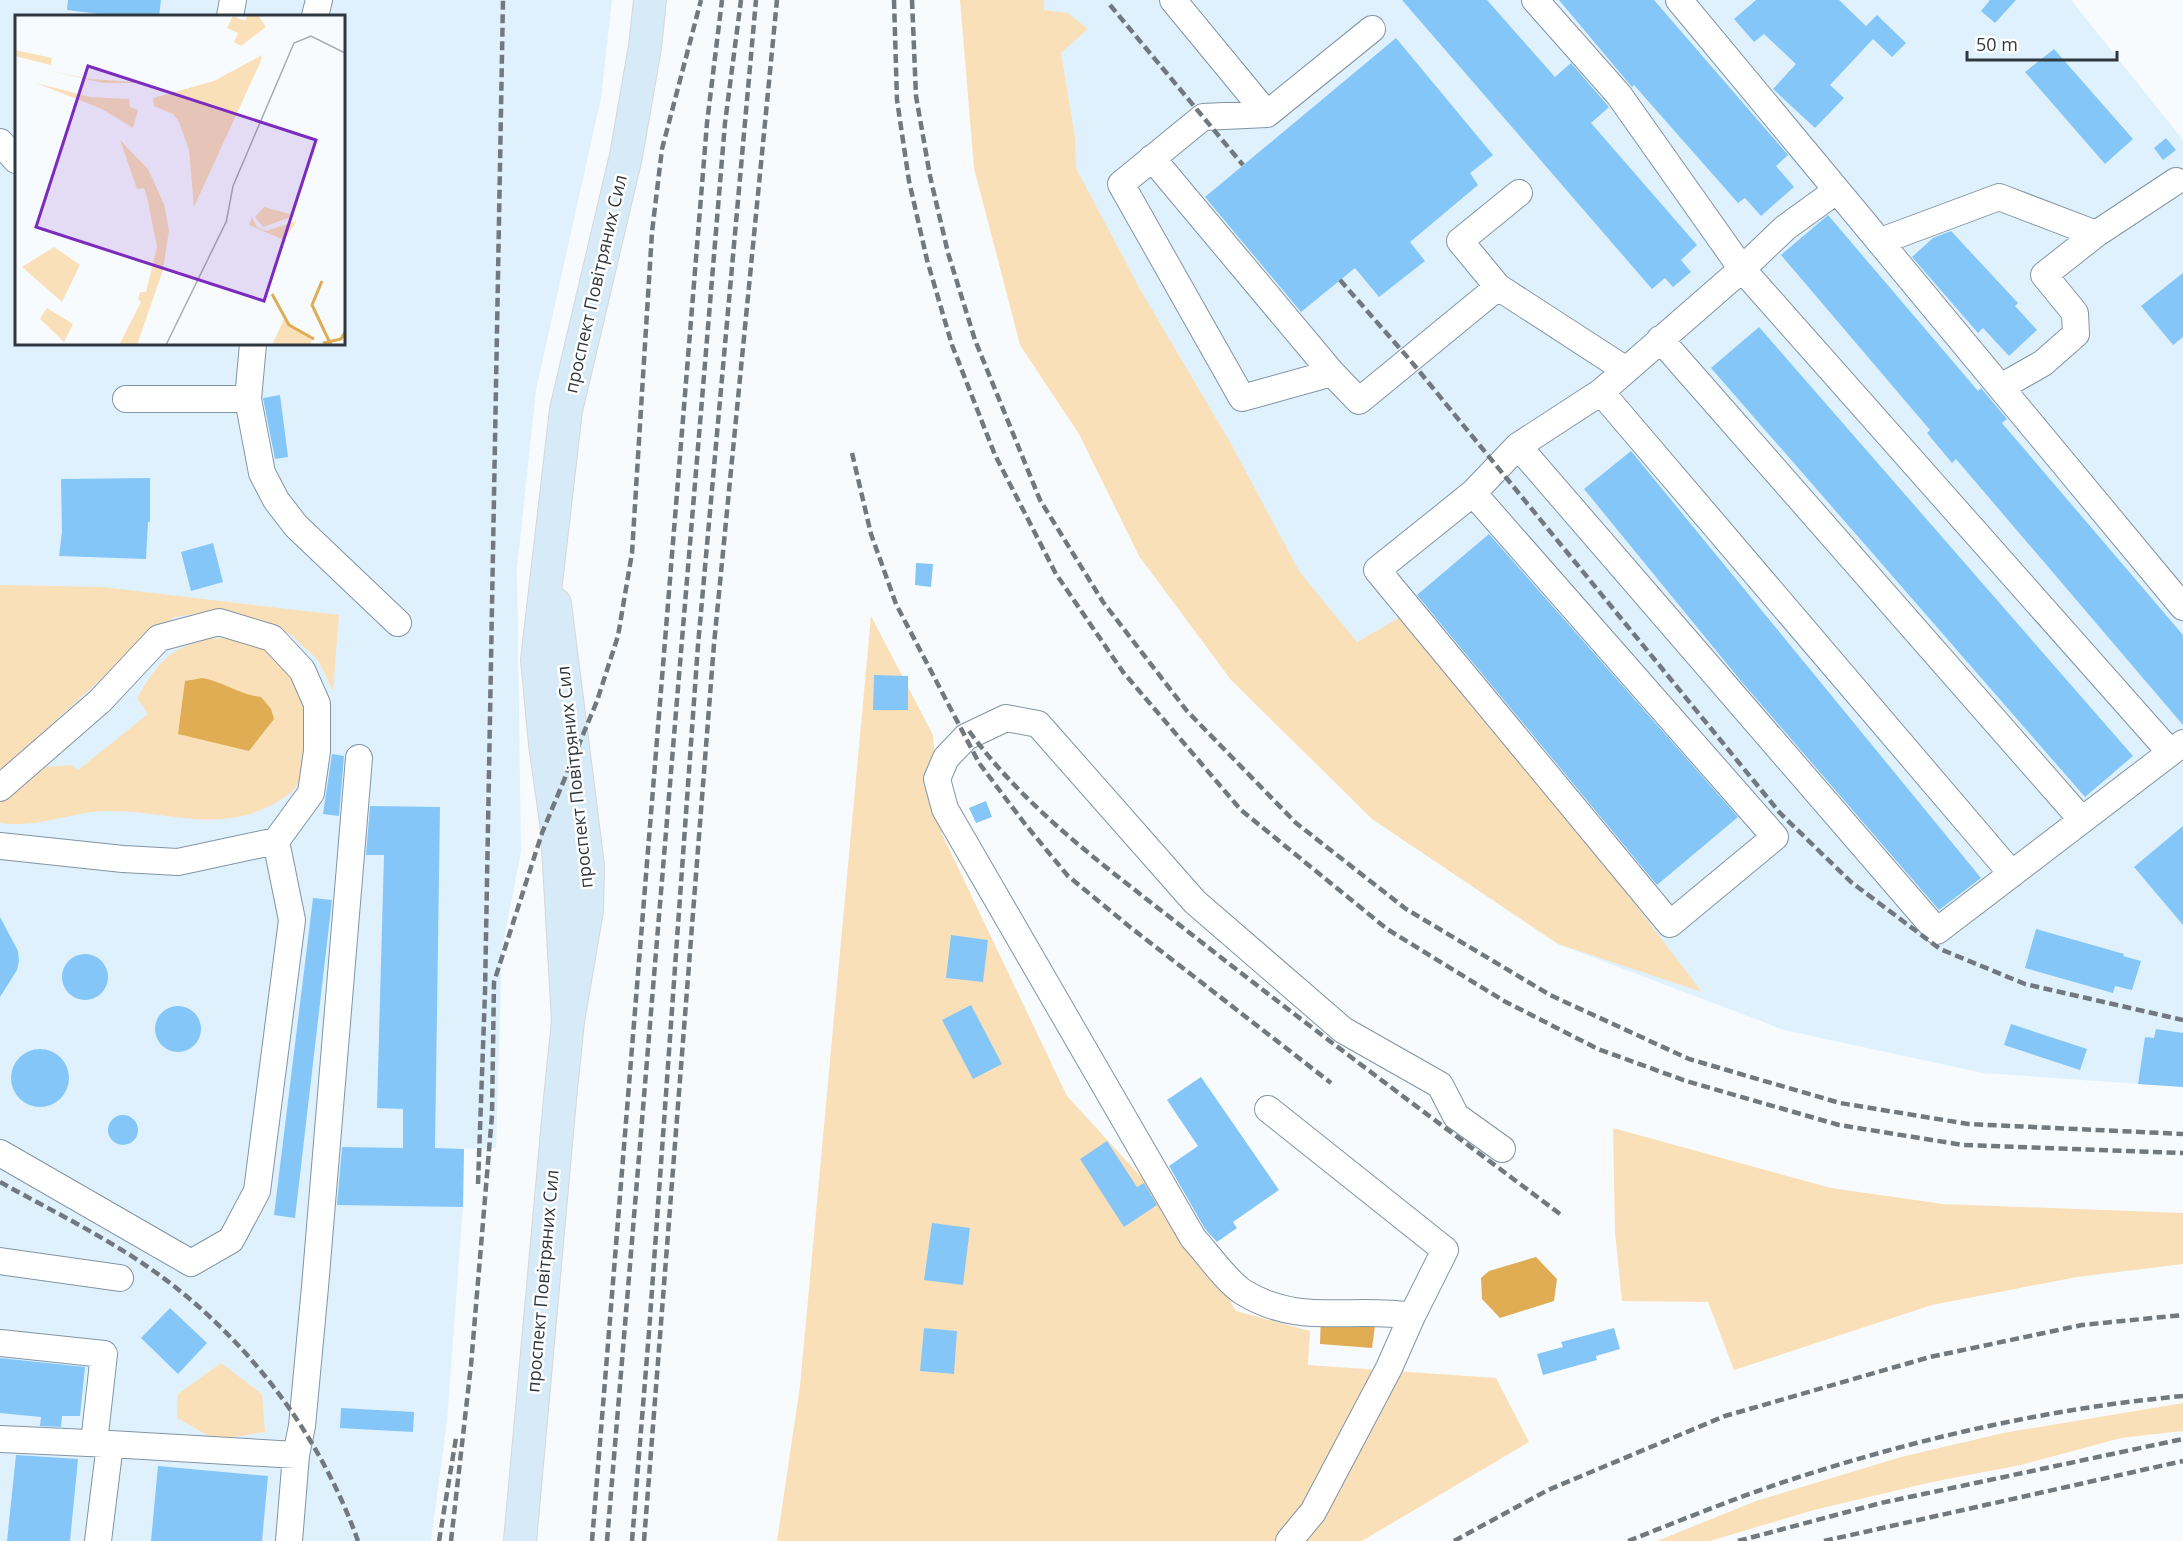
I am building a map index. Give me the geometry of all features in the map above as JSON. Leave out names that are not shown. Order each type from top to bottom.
[{"type":"main road","name":"проспект Повітряних Сил","points":[[520,1541],[567,1021],[587,910],[588,866],[549,568],[554,502],[566,410],[626,156],[645,47],[650,0]]},
{"type":"lane","points":[[230,15],[233,0]]},
{"type":"lane","points":[[315,15],[319,0]]},
{"type":"lane","points":[[1173,0],[1267,114]]},
{"type":"lane","points":[[1518,446],[1937,931],[2177,748],[1742,269],[1619,95],[1535,0]]},
{"type":"lane","points":[[1679,0],[2183,607]]},
{"type":"lane","points":[[1332,373],[1242,398],[1121,184],[1203,117],[1267,114],[1371,29]]},
{"type":"lane","points":[[0,142],[15,159]]},
{"type":"lane","points":[[1152,158],[1332,373],[1359,401],[1498,287]]},
{"type":"lane","points":[[2001,387],[2043,363],[2076,334],[2075,313],[2044,275],[2096,234],[2176,182]]},
{"type":"lane","points":[[1473,493],[1775,837],[1670,924],[1377,570],[1473,493],[1518,446],[1601,392],[1742,269],[1785,228],[1836,191]]},
{"type":"lane","points":[[1519,194],[1460,241],[1498,287],[1626,370]]},
{"type":"lane","points":[[1881,241],[1999,197],[2096,234]]},
{"type":"lane","points":[[1660,339],[2082,820]]},
{"type":"lane","points":[[253,345],[248,399],[262,473],[276,500],[296,526],[398,622]]},
{"type":"lane","points":[[1601,392],[2012,874]]},
{"type":"lane","points":[[126,399],[248,399]]},
{"type":"lane","points":[[0,788],[100,701],[159,638],[219,622],[272,638],[302,670],[316,704],[317,751],[311,793],[276,841],[178,862],[0,846]]},
{"type":"lane","points":[[1413,1316],[1386,1311],[1334,1314],[1288,1312],[1241,1291],[1193,1238],[945,808],[937,779],[946,758],[966,737],[1006,717],[1038,724],[1195,902],[1343,1030],[1440,1085],[1456,1116],[1502,1149]]},
{"type":"lane","points":[[288,1541],[315,1287],[359,758]]},
{"type":"lane","points":[[0,1153],[191,1263],[231,1240],[257,1191],[292,920],[276,841]]},
{"type":"lane","points":[[1268,1108],[1445,1250],[1389,1368],[1313,1512],[1289,1541]]},
{"type":"lane","points":[[0,1261],[120,1278]]},
{"type":"lane","points":[[0,1343],[104,1354],[98,1541]]},
{"type":"lane","points":[[0,1439],[296,1455]]},
{"type":"shaded area","points":[[0,0],[612,0],[601,98],[536,390],[517,569],[521,852],[502,950],[496,1148],[464,1149],[463,1207],[447,1421],[431,1541],[0,1541]]},
{"type":"shaded area","points":[[960,0],[1044,0],[1044,10],[1068,13],[1088,29],[1061,53],[1075,137],[1076,168],[1141,291],[1230,442],[1299,571],[1357,642],[1411,611],[1702,992],[1558,944],[1372,819],[1231,680],[1139,556],[1079,434],[1020,345],[974,168]]},
{"type":"shaded area","points":[[1020,0],[2071,0],[2183,140],[2183,1087],[1983,1073],[1784,1030],[1558,944],[1372,819],[1042,258]]},
{"type":"shaded area","points":[[0,585],[103,587],[339,615],[333,691],[318,660],[291,635],[268,623],[202,613],[175,617],[155,630],[0,771]]},
{"type":"shaded area","points":[[871,616],[933,735],[942,834],[1067,1096],[1189,1229],[1236,1311],[1310,1331],[1308,1365],[1496,1378],[1529,1442],[1362,1541],[777,1541],[800,1386]]},
{"type":"shaded area","points":[[211,638],[248,642],[267,650],[284,665],[303,692],[309,709],[309,729],[303,770],[299,782],[291,793],[262,810],[240,817],[196,819],[103,811],[26,824],[0,823],[0,798],[44,767],[70,765],[78,770],[148,714],[137,698],[166,658],[184,647]]},
{"type":"shaded area","points":[[203,678],[246,694],[261,697],[271,709],[274,719],[249,751],[178,734],[185,681]]},
{"type":"shaded area","points":[[1613,1128],[1831,1188],[1943,1204],[2183,1213],[2183,1264],[2077,1277],[1932,1305],[1734,1370],[1708,1302],[1622,1301],[1615,1233]]},
{"type":"shaded area","points":[[1536,1257],[1557,1279],[1554,1301],[1500,1318],[1482,1299],[1481,1278],[1489,1271]]},
{"type":"shaded area","points":[[1321,1313],[1376,1318],[1372,1348],[1320,1344]]},
{"type":"shaded area","points":[[221,1363],[262,1394],[265,1432],[216,1440],[177,1418],[178,1394]]},
{"type":"shaded area","points":[[2183,1403],[2183,1431],[2121,1438],[2021,1465],[1932,1482],[1814,1510],[1710,1541],[1657,1541],[1756,1501],[1901,1457],[2003,1433]]},
{"type":"building","points":[[68,0],[161,0],[159,15],[107,15],[67,10]]},
{"type":"building","points":[[1402,0],[1487,0],[1555,77],[1571,63],[1609,107],[1591,123],[1697,245],[1681,260],[1691,272],[1673,287],[1665,278],[1652,289]]},
{"type":"building","points":[[1559,0],[1654,0],[1788,155],[1776,166],[1794,187],[1761,216],[1745,198],[1738,203],[1634,85],[1632,87]]},
{"type":"building","points":[[1756,0],[1839,0],[1866,26],[1877,15],[1906,43],[1892,57],[1873,39],[1830,85],[1844,98],[1815,128],[1773,89],[1796,64],[1764,34],[1754,42],[1734,19]]},
{"type":"building","points":[[1990,0],[2016,0],[1995,23],[1981,11]]},
{"type":"building","points":[[1396,38],[1493,155],[1470,173],[1478,185],[1410,242],[1425,261],[1379,297],[1355,268],[1301,312],[1205,197]]},
{"type":"building","points":[[2054,49],[2133,139],[2105,164],[2025,72]]},
{"type":"building","points":[[2166,138],[2176,150],[2163,160],[2154,148]]},
{"type":"building","points":[[1828,215],[1978,391],[1981,388],[2007,419],[2002,423],[2183,635],[2183,725],[1956,459],[1952,463],[1927,433],[1930,430],[1781,255]]},
{"type":"building","points":[[1951,231],[2018,303],[2015,306],[2037,330],[2009,356],[1983,328],[1978,333],[1912,257],[1933,238]]},
{"type":"building","points":[[2183,273],[2183,337],[2173,345],[2141,306]]},
{"type":"building","points":[[1759,327],[2133,756],[2085,797],[1711,368]]},
{"type":"building","points":[[280,395],[288,457],[275,459],[263,398]]},
{"type":"building","points":[[1631,451],[1981,878],[1939,910],[1741,681],[1584,489]]},
{"type":"building","points":[[150,478],[150,522],[148,522],[146,559],[59,556],[62,532],[61,479]]},
{"type":"building","points":[[1489,534],[1738,817],[1657,885],[1417,595]]},
{"type":"building","points":[[213,543],[223,582],[191,591],[181,552]]},
{"type":"building","points":[[916,563],[933,564],[931,587],[915,585]]},
{"type":"building","points":[[874,675],[908,676],[908,710],[873,710]]},
{"type":"building","points":[[332,754],[344,756],[339,816],[323,814]]},
{"type":"building","points":[[986,801],[992,817],[976,823],[969,808]]},
{"type":"building","points":[[370,806],[440,807],[435,1148],[464,1149],[463,1207],[337,1205],[342,1147],[403,1148],[403,1109],[377,1108],[384,855],[366,855]]},
{"type":"building","points":[[2183,826],[2183,925],[2134,867]]},
{"type":"building","points":[[313,898],[332,900],[295,1218],[274,1215]]},
{"type":"building","points":[[0,917],[18,951],[19,961],[17,970],[0,997]]},
{"type":"building","points":[[2036,929],[2141,961],[2132,990],[2115,986],[2113,993],[2025,968]]},
{"type":"building","points":[[951,935],[988,940],[983,982],[946,978]]},
{"type":"building","points":[[85,954],[101,961],[108,977],[101,993],[85,1000],[69,993],[62,977],[69,961]]},
{"type":"building","points":[[971,1005],[1002,1064],[973,1079],[942,1020]]},
{"type":"building","points":[[178,1006],[194,1013],[201,1029],[194,1045],[178,1052],[162,1045],[155,1029],[162,1013]]},
{"type":"building","points":[[2011,1024],[2087,1049],[2080,1070],[2004,1045]]},
{"type":"building","points":[[2156,1029],[2183,1033],[2183,1087],[2138,1084],[2145,1037],[2154,1038]]},
{"type":"building","points":[[40,1049],[56,1054],[64,1062],[69,1078],[64,1094],[56,1102],[40,1107],[24,1102],[16,1094],[11,1078],[16,1062],[24,1054]]},
{"type":"building","points":[[1201,1077],[1279,1190],[1233,1222],[1237,1228],[1217,1242],[1205,1229],[1169,1166],[1198,1146],[1167,1100]]},
{"type":"building","points":[[123,1115],[134,1119],[138,1130],[134,1141],[123,1145],[112,1141],[108,1130],[112,1119]]},
{"type":"building","points":[[1107,1141],[1137,1187],[1144,1183],[1157,1205],[1124,1227],[1080,1159]]},
{"type":"building","points":[[932,1223],[970,1228],[963,1285],[924,1280]]},
{"type":"building","points":[[170,1308],[207,1343],[178,1374],[141,1338]]},
{"type":"building","points":[[924,1328],[957,1331],[954,1374],[920,1371]]},
{"type":"building","points":[[1614,1328],[1620,1349],[1596,1356],[1597,1360],[1543,1375],[1537,1354],[1563,1347],[1561,1342]]},
{"type":"building","points":[[0,1358],[85,1367],[80,1416],[62,1416],[61,1427],[40,1426],[41,1417],[0,1413]]},
{"type":"building","points":[[341,1408],[414,1412],[413,1432],[340,1428]]},
{"type":"building","points":[[16,1455],[78,1459],[70,1541],[7,1541]]},
{"type":"building","points":[[158,1466],[268,1476],[262,1541],[151,1541]]},
{"type":"railway","points":[[478,1184],[485,992],[503,0]]},
{"type":"railway","points":[[451,1541],[471,1365],[492,1115],[494,982],[542,833],[597,701],[618,636],[632,553],[652,232],[662,149],[701,0]]},
{"type":"railway","points":[[592,1541],[707,123],[722,0]]},
{"type":"railway","points":[[607,1541],[725,123],[741,0]]},
{"type":"railway","points":[[632,1541],[698,645],[756,0]]},
{"type":"railway","points":[[644,1541],[714,644],[777,0]]},
{"type":"railway","points":[[894,0],[897,100],[909,181],[927,260],[952,345],[995,455],[1056,574],[1123,672],[1241,810],[1387,929],[1504,1001],[1598,1049],[1686,1081],[1839,1125],[1963,1145],[2183,1153]]},
{"type":"railway","points":[[912,0],[916,96],[930,176],[948,253],[975,340],[1040,500],[1103,602],[1187,711],[1296,823],[1406,909],[1550,995],[1689,1059],[1840,1103],[1968,1124],[2183,1134]]},
{"type":"railway","points":[[1110,5],[1243,165]]},
{"type":"railway","points":[[1340,280],[1410,360],[1780,813],[1851,882],[1940,949],[2025,984],[2183,1020]]},
{"type":"railway","points":[[852,453],[871,534],[896,604],[979,763],[1025,824],[1068,876],[1331,1083]]},
{"type":"railway","points":[[969,731],[1017,788],[1099,862],[1279,1002],[1560,1214]]},
{"type":"railway","points":[[0,1182],[143,1264],[194,1303],[225,1331],[280,1395],[303,1429],[343,1503],[358,1541]]},
{"type":"railway","points":[[1454,1541],[1548,1490],[1725,1416],[1930,1357],[2082,1325],[2183,1315]]},
{"type":"railway","points":[[1628,1541],[1772,1486],[1889,1450],[2035,1417],[2084,1408],[2183,1396]]},
{"type":"railway","points":[[439,1541],[456,1438]]},
{"type":"railway","points":[[1738,1541],[1881,1503],[2183,1439]]},
{"type":"railway","points":[[1824,1541],[2183,1461]]}]
